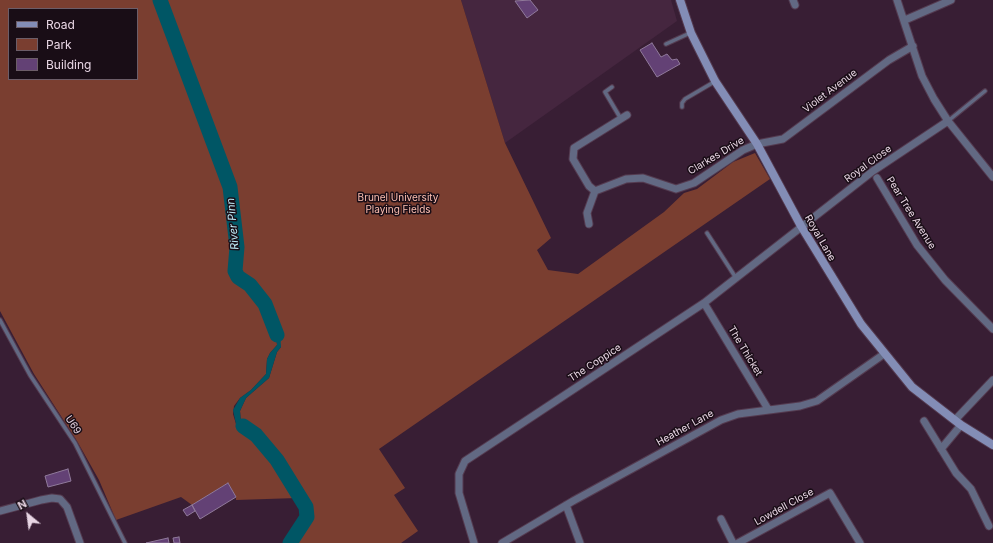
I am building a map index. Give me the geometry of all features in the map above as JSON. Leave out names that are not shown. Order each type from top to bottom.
[{"type":"street","name":"Royal Lane","points":[[680,0],[691,33],[715,81],[757,144],[801,226],[861,324],[912,387],[958,422],[993,446]]},
{"type":"street","points":[[897,0],[905,20],[922,76],[948,121],[993,177]]},
{"type":"street","points":[[905,20],[951,0]]},
{"type":"street","name":"Violet Avenue","points":[[757,144],[782,139],[889,60],[913,46]]},
{"type":"street","points":[[589,224],[587,213],[595,191],[589,186],[573,159],[574,148],[628,115]]},
{"type":"street","name":"Royal Close","points":[[801,226],[873,171],[948,121]]},
{"type":"street","name":"Clarkes Drive","points":[[595,191],[626,179],[643,178],[676,189],[694,182],[744,150],[757,144]]},
{"type":"street","name":"Pear Tree Avenue","points":[[877,178],[917,245],[945,280],[993,329]]},
{"type":"street","name":"The Coppice","points":[[474,543],[459,493],[459,474],[465,461],[704,303],[737,279],[801,226]]},
{"type":"street","name":"The Thicket","points":[[704,303],[768,409]]},
{"type":"street","name":"Heather Lane","points":[[502,543],[566,504],[721,420],[738,414],[800,406],[821,399],[884,354]]},
{"type":"street","points":[[941,449],[958,422],[993,380]]},
{"type":"street","points":[[924,421],[956,473],[971,489],[989,526]]},
{"type":"street","name":"Lowdell Close","points":[[738,543],[830,493],[860,543]]},
{"type":"street","points":[[0,512],[41,500],[52,498],[60,499],[67,507],[80,543]]},
{"type":"street","points":[[566,504],[580,543]]},
{"type":"street","points":[[721,520],[733,543]]},
{"type":"lane","points":[[666,44],[691,33]]},
{"type":"lane","points":[[682,107],[685,99],[715,81]]},
{"type":"lane","points":[[612,87],[605,92],[621,119]]},
{"type":"lane","points":[[948,121],[985,91]]},
{"type":"lane","points":[[707,233],[737,279]]},
{"type":"lane","name":"U69","points":[[0,320],[30,375],[74,443],[125,543]]},
{"type":"shaded area","points":[[461,0],[671,0],[677,21],[505,143]]},
{"type":"green space","name":"Brunel University Playing Fields","points":[[0,0],[461,0],[505,143],[551,238],[537,250],[548,270],[578,274],[664,212],[684,193],[697,189],[733,162],[755,153],[770,179],[379,449],[405,488],[394,495],[418,531],[401,543],[287,543],[304,516],[303,506],[297,498],[236,500],[236,497],[228,483],[192,505],[181,497],[116,520],[99,480],[77,441],[34,374],[0,311]],"holes":[[[270,317],[281,347],[277,352],[269,378],[246,398],[240,411],[241,423],[259,439],[236,424],[233,414],[234,406],[240,398],[251,390],[266,374],[267,359],[277,345],[276,334],[272,328]]]},
{"type":"water","points":[[270,316],[280,331],[281,347],[277,352],[269,378],[246,398],[240,411],[241,422],[257,431],[259,440],[236,424],[233,410],[240,398],[251,390],[266,374],[267,359],[277,345],[276,334],[272,328]]},
{"type":"building","points":[[530,0],[538,10],[527,18],[515,1]]},
{"type":"building","points":[[652,43],[661,57],[667,54],[672,60],[677,59],[680,64],[657,77],[640,50]]},
{"type":"building","points":[[68,469],[71,481],[48,487],[45,476]]},
{"type":"building","points":[[228,483],[236,497],[200,519],[192,505]]},
{"type":"building","points":[[192,505],[195,511],[187,516],[183,510]]},
{"type":"building","points":[[179,537],[180,543],[174,543],[173,538]]},
{"type":"building","points":[[168,538],[169,543],[146,543]]},
{"type":"waterway","name":"River Pinn","points":[[160,0],[230,187],[237,247],[235,271],[238,277],[250,285],[265,304],[277,335]]},
{"type":"waterway","name":"River Pinn","points":[[243,426],[256,435],[277,460],[306,507],[307,517],[290,543]]}]
